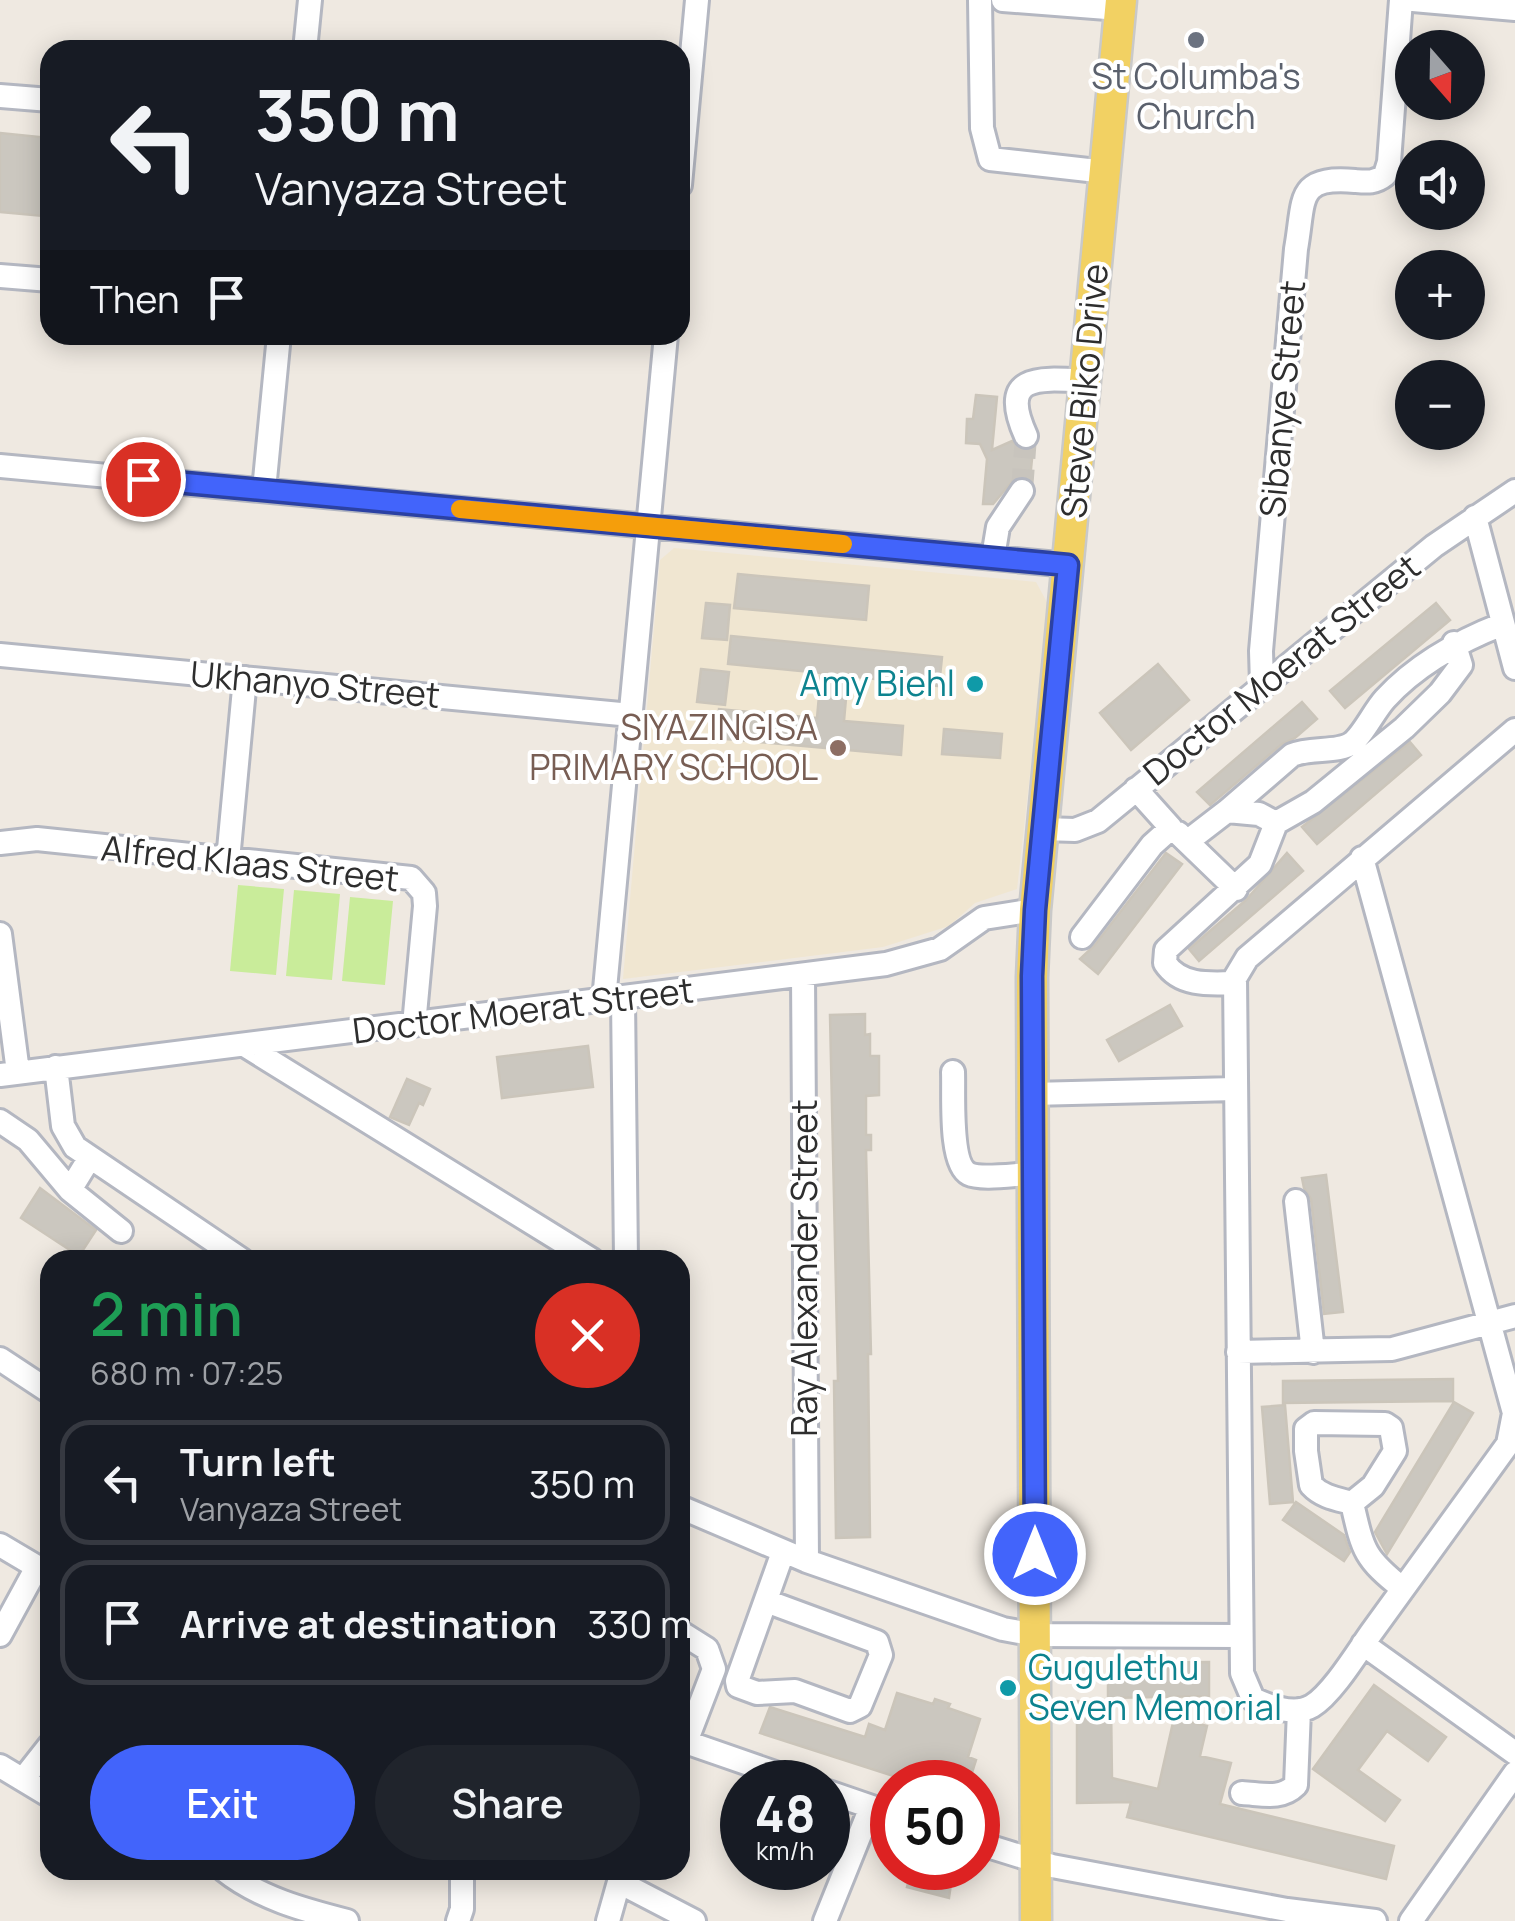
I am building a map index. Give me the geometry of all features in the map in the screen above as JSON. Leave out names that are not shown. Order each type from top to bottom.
[{"type":"main road","name":"Steve Biko Drive","points":[[1036,1921],[1029,1860],[1036,1635],[1031,1094],[1035,910],[1120,4]]},
{"type":"street","points":[[306,40],[310,0]]},
{"type":"street","points":[[690,76],[697,0]]},
{"type":"street","points":[[980,0],[982,128],[990,159],[1106,172]]},
{"type":"street","points":[[1003,0],[1120,4]]},
{"type":"street","name":"Sibanye Street","points":[[1262,685],[1261,651],[1296,248],[1304,201],[1309,188],[1322,180],[1370,182],[1385,175],[1401,0]]},
{"type":"street","points":[[1413,0],[1515,9]]},
{"type":"street","points":[[0,96],[40,99]]},
{"type":"street","points":[[0,276],[40,279]]},
{"type":"street","points":[[264,490],[279,345]]},
{"type":"street","points":[[626,1250],[614,999],[631,715],[665,345]]},
{"type":"street","points":[[1026,436],[1016,408],[1019,389],[1025,383],[1048,379],[1086,381]]},
{"type":"street","points":[[0,466],[1068,565]]},
{"type":"street","name":"Doctor Moerat Street","points":[[1043,829],[1087,827],[1475,517],[1515,491]]},
{"type":"street","points":[[992,558],[998,527],[1022,492]]},
{"type":"street","points":[[1475,517],[1515,668]]},
{"type":"street","points":[[1082,937],[1152,845],[1227,811],[1303,750],[1336,748],[1354,742],[1388,696],[1454,643],[1502,624]]},
{"type":"street","points":[[1234,983],[1183,979],[1169,968],[1164,957],[1170,944],[1260,864],[1276,823],[1313,802],[1440,693],[1458,672],[1462,659],[1454,643]]},
{"type":"street","name":"Ukhanyo Street","points":[[0,655],[631,715]]},
{"type":"street","points":[[228,860],[246,678]]},
{"type":"street","points":[[1362,858],[1514,1413],[1508,1444],[1320,1700],[1299,1710],[1270,1707],[1253,1700],[1242,1673],[1234,983],[1246,958],[1362,858],[1515,730]]},
{"type":"street","points":[[1354,742],[1378,750]]},
{"type":"street","points":[[1136,789],[1236,889]]},
{"type":"street","points":[[1227,811],[1259,814],[1276,823]]},
{"type":"street","name":"Alfred Klaas Street","points":[[0,842],[38,839],[411,878],[424,894],[414,1024]]},
{"type":"street","name":"Doctor Moerat Street","points":[[9,1074],[802,976],[940,949],[984,918],[1035,910]]},
{"type":"street","points":[[0,934],[9,1074]]},
{"type":"street","name":"Ray Alexander Street","points":[[802,976],[807,1561]]},
{"type":"street","points":[[246,1046],[576,1250]]},
{"type":"street","points":[[56,1067],[63,1126],[75,1148],[227,1250]]},
{"type":"street","points":[[953,1072],[956,1152],[963,1170],[972,1176],[1034,1174]]},
{"type":"street","points":[[1031,1094],[1235,1089]]},
{"type":"street","points":[[0,1121],[28,1140],[70,1190],[120,1230]]},
{"type":"street","points":[[70,1190],[89,1159]]},
{"type":"street","points":[[1296,1201],[1313,1352]]},
{"type":"street","points":[[1238,1352],[1392,1348],[1515,1316]]},
{"type":"street","points":[[0,1358],[40,1385]]},
{"type":"street","points":[[1310,1424],[1386,1424],[1391,1428],[1395,1451],[1373,1486],[1352,1503],[1322,1495],[1312,1485],[1305,1438],[1310,1424]]},
{"type":"street","points":[[1352,1503],[1364,1552],[1376,1568],[1402,1589]]},
{"type":"street","points":[[690,1511],[807,1561],[984,1623],[1036,1635],[1239,1636]]},
{"type":"street","points":[[0,1545],[40,1569]]},
{"type":"street","points":[[766,1601],[877,1642],[881,1655],[860,1706],[850,1711],[795,1690],[757,1693],[738,1686],[766,1601],[783,1552]]},
{"type":"street","points":[[0,1635],[40,1577]]},
{"type":"street","points":[[690,1639],[707,1650],[714,1668],[690,1725]]},
{"type":"street","points":[[1362,1644],[1515,1753]]},
{"type":"street","points":[[1242,1793],[1278,1796],[1296,1784],[1299,1710]]},
{"type":"street","points":[[690,1743],[738,1760]]},
{"type":"street","points":[[24,1778],[40,1761]]},
{"type":"street","points":[[0,1766],[40,1789]]},
{"type":"street","points":[[1411,1921],[1515,1772]]},
{"type":"street","points":[[826,1921],[870,1835]]},
{"type":"street","points":[[1000,1850],[1029,1860],[1286,1910],[1375,1921]]},
{"type":"street","points":[[241,1880],[266,1895],[347,1921]]},
{"type":"street","points":[[458,1921],[462,1880]]},
{"type":"street","points":[[608,1921],[621,1880]]},
{"type":"street","points":[[628,1880],[694,1921]]},
{"type":"shaded area","name":"SIYAZINGISA PRIMARY SCHOOL","points":[[674,548],[1036,582],[1049,606],[1017,889],[975,903],[949,926],[883,947],[623,979],[660,560]]},
{"type":"green space","points":[[238,885],[284,889],[276,975],[230,971]]},
{"type":"green space","points":[[294,890],[340,894],[332,980],[286,976]]},
{"type":"green space","points":[[350,897],[393,901],[385,985],[342,981]]},
{"type":"building","points":[[0,133],[40,137],[40,216],[0,212]]},
{"type":"building","points":[[976,395],[997,397],[992,450],[1012,441],[1022,450],[1033,449],[1030,479],[1015,478],[993,504],[983,504],[987,459],[980,444],[966,443],[967,419],[973,419]]},
{"type":"building","points":[[738,574],[869,586],[866,620],[734,608]]},
{"type":"building","points":[[706,603],[730,605],[727,640],[702,638]]},
{"type":"building","points":[[1436,603],[1450,620],[1345,708],[1330,691]]},
{"type":"building","points":[[731,636],[942,657],[939,686],[848,676],[844,721],[903,726],[901,755],[716,738],[719,709],[817,718],[821,673],[728,664]]},
{"type":"building","points":[[1158,664],[1189,700],[1131,750],[1100,713]]},
{"type":"building","points":[[701,669],[729,672],[725,705],[697,702]]},
{"type":"building","points":[[1302,702],[1317,719],[1295,738],[1282,744],[1210,805],[1197,792]]},
{"type":"building","points":[[944,729],[1002,734],[1000,758],[942,754]]},
{"type":"building","points":[[1410,742],[1421,755],[1317,844],[1302,827]]},
{"type":"building","points":[[1166,853],[1182,864],[1098,974],[1080,959]]},
{"type":"building","points":[[1287,853],[1303,871],[1199,961],[1189,949],[1246,900]]},
{"type":"building","points":[[1170,1005],[1182,1026],[1119,1061],[1107,1040]]},
{"type":"building","points":[[865,1014],[870,1056],[879,1056],[879,1095],[866,1096],[866,1135],[871,1135],[871,1150],[866,1150],[870,1537],[836,1538],[834,1381],[838,1381],[830,1015]]},
{"type":"building","points":[[588,1046],[593,1087],[502,1098],[497,1057]]},
{"type":"building","points":[[407,1079],[430,1089],[409,1125],[390,1117]]},
{"type":"building","points":[[1326,1175],[1343,1312],[1324,1314],[1311,1199],[1302,1178]]},
{"type":"building","points":[[40,1188],[96,1230],[83,1250],[70,1250],[21,1218]]},
{"type":"building","points":[[1453,1379],[1453,1401],[1283,1403],[1283,1381]]},
{"type":"building","points":[[1454,1402],[1473,1413],[1387,1554],[1375,1532]]},
{"type":"building","points":[[1285,1405],[1293,1502],[1270,1504],[1262,1407]]},
{"type":"building","points":[[1296,1502],[1344,1535],[1350,1552],[1344,1561],[1283,1520]]},
{"type":"building","points":[[1209,1662],[1209,1696],[1108,1698],[1108,1663]]},
{"type":"building","points":[[1374,1685],[1446,1737],[1428,1761],[1387,1731],[1358,1770],[1400,1800],[1385,1821],[1313,1769]]},
{"type":"building","points":[[897,1693],[933,1704],[935,1699],[980,1719],[968,1757],[976,1760],[870,1760],[870,1768],[760,1733],[770,1707],[865,1737],[869,1724],[885,1730]]},
{"type":"building","points":[[1077,1701],[1111,1704],[1112,1778],[1158,1789],[1174,1718],[1207,1726],[1200,1756],[1231,1763],[1220,1804],[1394,1846],[1386,1879],[1127,1817],[1131,1802],[1077,1803]]},
{"type":"building","points":[[918,1890],[950,1890],[949,1898]]},
{"type":"tunnel","points":[[1022,491],[1026,436]]},
{"type":"slow traffic","points":[[460,509],[843,544]]},
{"type":"place","name":"St Columba's Church","points":[[1196,40]]},
{"type":"place","name":"Amy Biehl","points":[[975,684]]},
{"type":"place","name":"SIYAZINGISA PRIMARY SCHOOL","points":[[838,748]]},
{"type":"place","name":"Gugulethu Seven Memorial","points":[[1008,1688]]},
{"type":"route","points":[[143,479],[1068,565],[1032,976],[1035,1554]]}]
